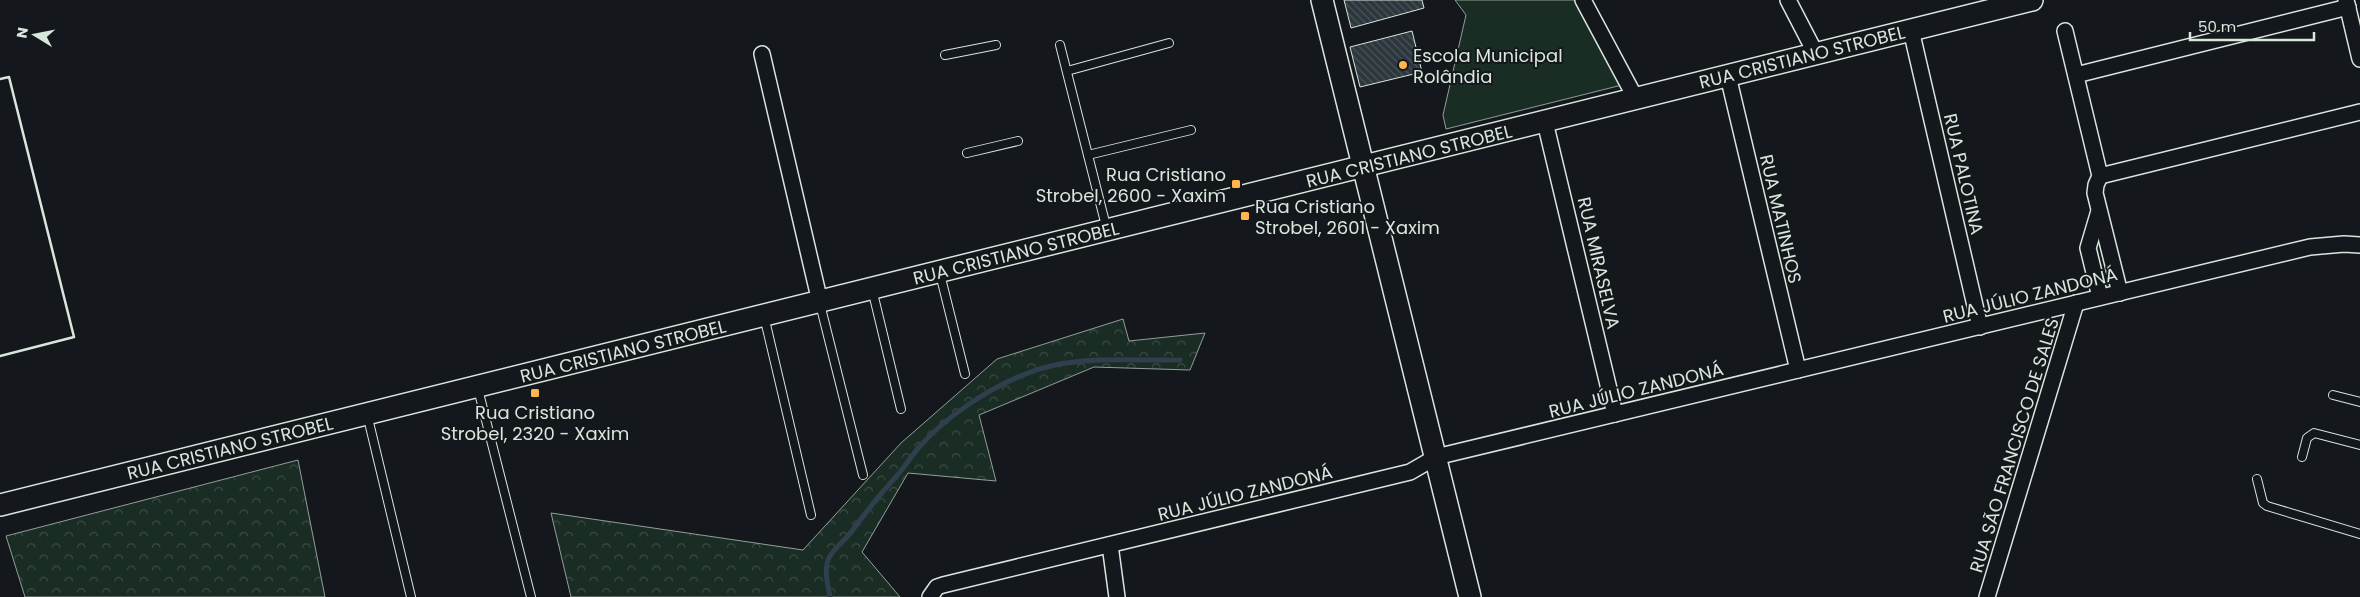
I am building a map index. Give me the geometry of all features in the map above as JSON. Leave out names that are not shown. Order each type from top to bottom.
[{"type":"main road","points":[[1322,0],[1470,597]]},
{"type":"main road","name":"RUA CRISTIANO STROBEL","points":[[0,505],[2032,0]]},
{"type":"street","points":[[1583,0],[1636,99]]},
{"type":"street","points":[[1788,0],[1816,54]]},
{"type":"street","points":[[2076,75],[2347,4],[2360,59]]},
{"type":"street","name":"RUA PALOTINA","points":[[1910,30],[1980,326]]},
{"type":"street","points":[[2065,31],[2100,176],[2095,193],[2120,293]]},
{"type":"street","points":[[762,54],[820,302]]},
{"type":"street","name":"RUA MATINHOS","points":[[1728,76],[1798,370]]},
{"type":"street","points":[[2100,176],[2360,112]]},
{"type":"street","name":"RUA MIRASELVA","points":[[1545,122],[1615,414]]},
{"type":"street","points":[[2099,211],[2088,248],[2100,298]]},
{"type":"street","name":"RUA JÚLIO ZANDONÁ","points":[[930,597],[937,587],[943,585],[1410,472],[1436,457],[2310,247],[2344,244],[2360,245]]},
{"type":"street","name":"RUA SÃO FRANCISCO DE SALES","points":[[1987,597],[2076,303]]},
{"type":"street","points":[[1110,545],[1117,597]]},
{"type":"lane","points":[[1067,71],[1170,43]]},
{"type":"lane","points":[[1060,45],[1107,231]]},
{"type":"lane","points":[[945,55],[996,46]]},
{"type":"lane","points":[[1088,156],[1191,130]]},
{"type":"lane","points":[[967,153],[1018,141]]},
{"type":"lane","points":[[940,272],[965,374]]},
{"type":"lane","points":[[872,289],[901,409]]},
{"type":"lane","points":[[820,302],[863,475]]},
{"type":"lane","points":[[764,316],[811,515]]},
{"type":"lane","points":[[477,387],[531,597]]},
{"type":"lane","points":[[2334,395],[2360,402]]},
{"type":"lane","points":[[367,414],[411,597]]},
{"type":"lane","points":[[2302,457],[2307,438],[2314,432],[2360,445]]},
{"type":"lane","points":[[2257,479],[2263,503],[2267,506],[2360,534]]},
{"type":"green space","points":[[1455,0],[1575,0],[1622,85],[1446,129],[1443,115],[1466,15]]},
{"type":"green space","points":[[1123,319],[1129,341],[1205,333],[1190,370],[1094,367],[979,415],[996,481],[908,473],[862,552],[900,597],[571,597],[551,513],[803,550],[901,443],[997,359]]},
{"type":"green space","points":[[298,460],[325,597],[25,597],[6,536]]},
{"type":"building","points":[[1344,0],[1422,0],[1424,8],[1351,28]]},
{"type":"building","points":[[1412,31],[1422,72],[1360,87],[1350,47]]},
{"type":"waterway","points":[[830,597],[826,569],[828,560],[833,552],[849,535],[921,445],[943,424],[968,405],[996,388],[1042,368],[1080,361],[1180,360]]},
{"type":"wall","points":[[0,79],[9,77],[74,337],[0,356]]},
{"type":"place","name":"Escola Municipal Rolândia","points":[[1403,65]]},
{"type":"place","name":"Rua Cristiano Strobel, 2600 - Xaxim","points":[[1236,184]]},
{"type":"place","name":"Rua Cristiano Strobel, 2601 - Xaxim","points":[[1245,216]]},
{"type":"place","name":"Rua Cristiano Strobel, 2320 - Xaxim","points":[[535,393]]}]
